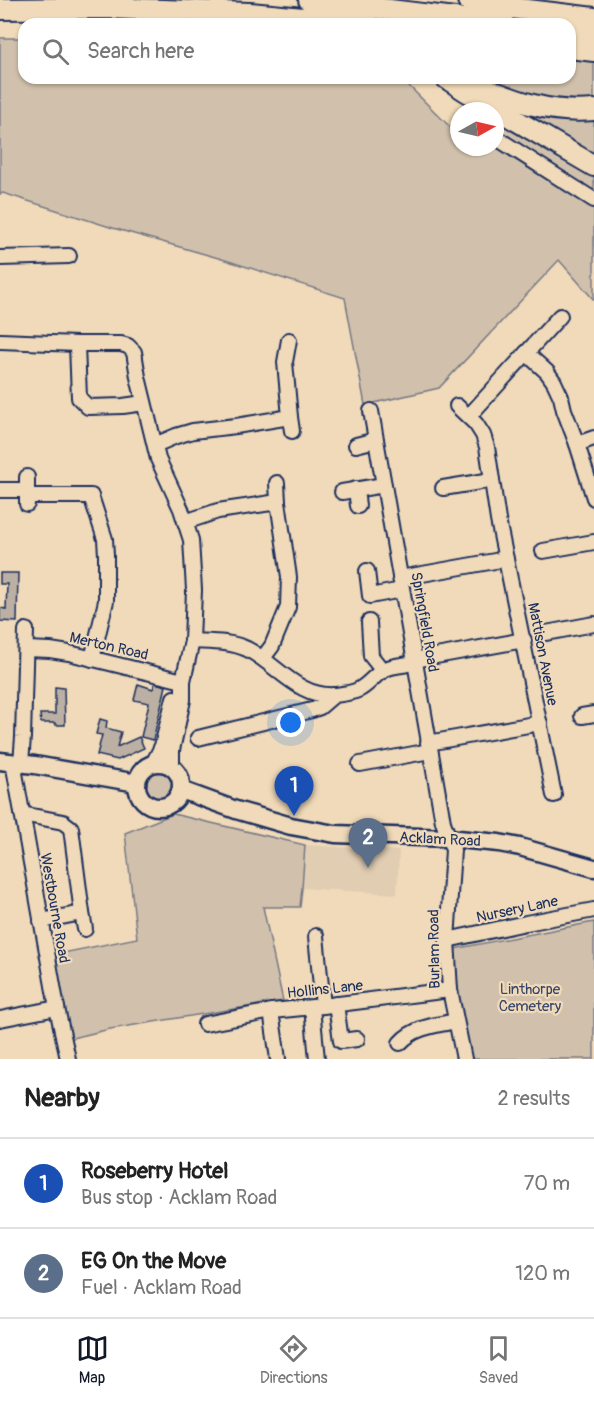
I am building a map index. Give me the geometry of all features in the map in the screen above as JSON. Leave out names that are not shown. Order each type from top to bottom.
[{"type":"highway","points":[[309,0],[455,18]]},
{"type":"highway","points":[[468,0],[511,8],[594,18]]},
{"type":"highway","points":[[520,0],[594,6]]},
{"type":"highway","points":[[0,9],[104,8],[249,13],[303,18]]},
{"type":"highway","points":[[32,9],[93,18]]},
{"type":"highway","points":[[171,11],[212,18]]},
{"type":"highway","points":[[576,33],[594,35]]},
{"type":"highway","points":[[576,49],[594,51]]},
{"type":"highway","points":[[455,84],[594,166]]},
{"type":"highway","points":[[473,84],[534,106],[562,110],[594,110]]},
{"type":"main road","points":[[11,762],[137,783]]},
{"type":"main road","points":[[159,763],[172,767],[180,777],[181,790],[178,797],[166,806],[152,806],[141,797],[138,790],[137,783],[142,771],[153,764],[159,763]]},
{"type":"main road","name":"Acklam Road","points":[[181,790],[236,810],[291,826],[335,834],[479,840],[520,847],[594,868]]},
{"type":"street","points":[[504,143],[594,200]]},
{"type":"street","points":[[0,258],[69,256]]},
{"type":"street","points":[[469,416],[560,315]]},
{"type":"street","points":[[157,452],[176,436],[193,431],[236,426],[291,424],[285,362],[289,340]]},
{"type":"street","points":[[0,341],[121,344],[128,346],[134,352],[157,452],[191,540],[194,590],[192,641],[172,750],[172,767]]},
{"type":"street","points":[[77,344],[79,398],[88,407],[144,403]]},
{"type":"street","points":[[526,353],[554,381],[578,444],[594,498]]},
{"type":"street","name":"Mattison Avenue","points":[[458,406],[469,416],[483,435],[487,447],[498,519],[554,795]]},
{"type":"street","name":"Springfield Road","points":[[371,411],[429,747],[448,838]]},
{"type":"street","points":[[578,444],[594,438]]},
{"type":"street","points":[[356,444],[376,440]]},
{"type":"street","points":[[442,488],[492,480]]},
{"type":"street","points":[[263,658],[272,646],[288,607],[289,577],[277,483]]},
{"type":"street","points":[[342,492],[384,484]]},
{"type":"street","points":[[356,489],[358,506]]},
{"type":"street","points":[[0,490],[91,496],[105,539],[106,563],[106,601],[92,658]]},
{"type":"street","points":[[185,522],[218,511],[278,502]]},
{"type":"street","points":[[543,550],[594,542]]},
{"type":"street","points":[[370,596],[401,584],[506,559]]},
{"type":"street","points":[[367,571],[370,596],[368,616],[371,656],[380,673]]},
{"type":"street","points":[[546,633],[594,624]]},
{"type":"street","name":"Westbourne Road","points":[[26,630],[23,737],[11,762],[68,1059]]},
{"type":"street","points":[[192,641],[218,642],[244,647],[263,658],[310,693],[334,695],[357,691],[390,668],[524,640]]},
{"type":"street","name":"Merton Road","points":[[26,649],[50,650],[92,658],[183,681]]},
{"type":"street","points":[[153,764],[162,746],[175,696],[183,681]]},
{"type":"street","points":[[198,738],[312,710],[320,707],[334,695]]},
{"type":"street","points":[[360,764],[540,723]]},
{"type":"street","points":[[22,814],[63,822],[71,828],[85,929]]},
{"type":"street","name":"Burlam Road","points":[[448,838],[453,850],[447,940],[450,990],[464,1059]]},
{"type":"street","name":"Nursery Lane","points":[[447,940],[594,910]]},
{"type":"street","points":[[40,921],[82,913]]},
{"type":"street","points":[[316,936],[324,1006],[316,1059]]},
{"type":"street","name":"Hollins Lane","points":[[205,1024],[271,1011],[450,990]]},
{"type":"street","points":[[324,1006],[341,1041],[357,1039]]},
{"type":"street","points":[[0,1019],[57,1008]]},
{"type":"street","points":[[271,1011],[278,1059]]},
{"type":"street","points":[[400,1043],[407,1035],[419,1030],[456,1021]]},
{"type":"shaded area","points":[[305,845],[399,851],[397,894],[302,888]]},
{"type":"green space","points":[[0,38],[18,38],[18,84],[407,84],[450,127],[450,156],[504,156],[504,150],[594,205],[594,300],[559,260],[439,388],[365,405],[345,298],[3,193],[0,194]]},
{"type":"green space","points":[[576,57],[594,59],[594,105],[578,107],[493,84],[576,84]]},
{"type":"green space","points":[[478,90],[594,115],[594,159],[504,105],[504,102],[498,102]]},
{"type":"green space","points":[[504,120],[594,170],[594,195],[504,139]]},
{"type":"green space","points":[[160,772],[170,776],[174,786],[170,796],[160,800],[150,796],[146,786],[150,776]]},
{"type":"green space","points":[[173,814],[305,845],[300,907],[263,907],[283,1001],[110,1029],[68,1039],[53,955],[137,938],[125,833]]},
{"type":"green space","name":"Linthorpe Cemetery","points":[[594,922],[594,1059],[472,1059],[458,999],[454,949]]},
{"type":"building","points":[[0,573],[18,573],[17,622],[0,621],[0,608],[6,609],[7,584],[0,584]]},
{"type":"building","points":[[155,683],[166,686],[153,740],[141,737],[149,703],[134,700],[138,684],[153,689]]},
{"type":"building","points":[[55,687],[64,688],[65,725],[41,723],[40,714],[55,714]]},
{"type":"building","points":[[100,719],[107,721],[106,728],[121,732],[117,747],[139,737],[144,748],[118,760],[97,755],[102,735],[96,734]]},
{"type":"place","name":"Roseberry Hotel","points":[[294,816]]},
{"type":"place","name":"EG On the Move","points":[[368,868]]}]
